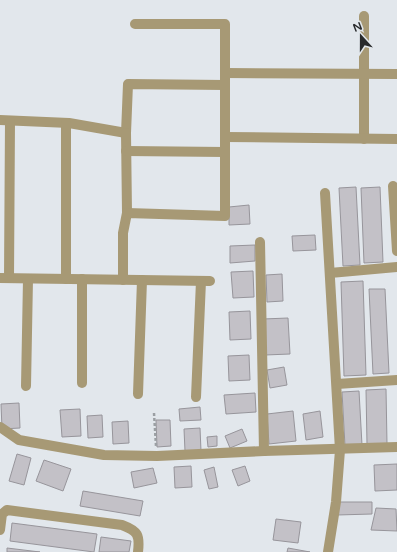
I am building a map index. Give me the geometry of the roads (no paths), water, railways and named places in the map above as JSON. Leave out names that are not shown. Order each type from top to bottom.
[{"type":"street","points":[[364,16],[364,139]]},
{"type":"street","points":[[126,213],[225,216],[225,24],[135,24]]},
{"type":"street","points":[[225,73],[397,74]]},
{"type":"street","points":[[123,280],[123,233],[126,213],[126,133],[128,84],[225,85]]},
{"type":"street","points":[[126,133],[66,123],[5,121],[5,278],[205,281],[196,397]]},
{"type":"street","points":[[66,123],[66,279]]},
{"type":"street","points":[[225,137],[397,139]]},
{"type":"street","points":[[126,151],[225,152]]},
{"type":"street","points":[[393,186],[397,251]]},
{"type":"street","points":[[325,193],[340,450],[336,502],[328,552]]},
{"type":"street","points":[[260,242],[264,451]]},
{"type":"street","points":[[330,273],[397,267]]},
{"type":"street","points":[[26,386],[28,279]]},
{"type":"street","points":[[82,279],[82,383]]},
{"type":"street","points":[[138,394],[142,280]]},
{"type":"street","points":[[336,384],[397,380]]},
{"type":"street","points":[[0,427],[19,440],[104,455],[156,456],[397,447]]},
{"type":"street","points":[[0,530],[2,514],[7,510],[122,525],[137,533],[140,540],[138,552]]}]
